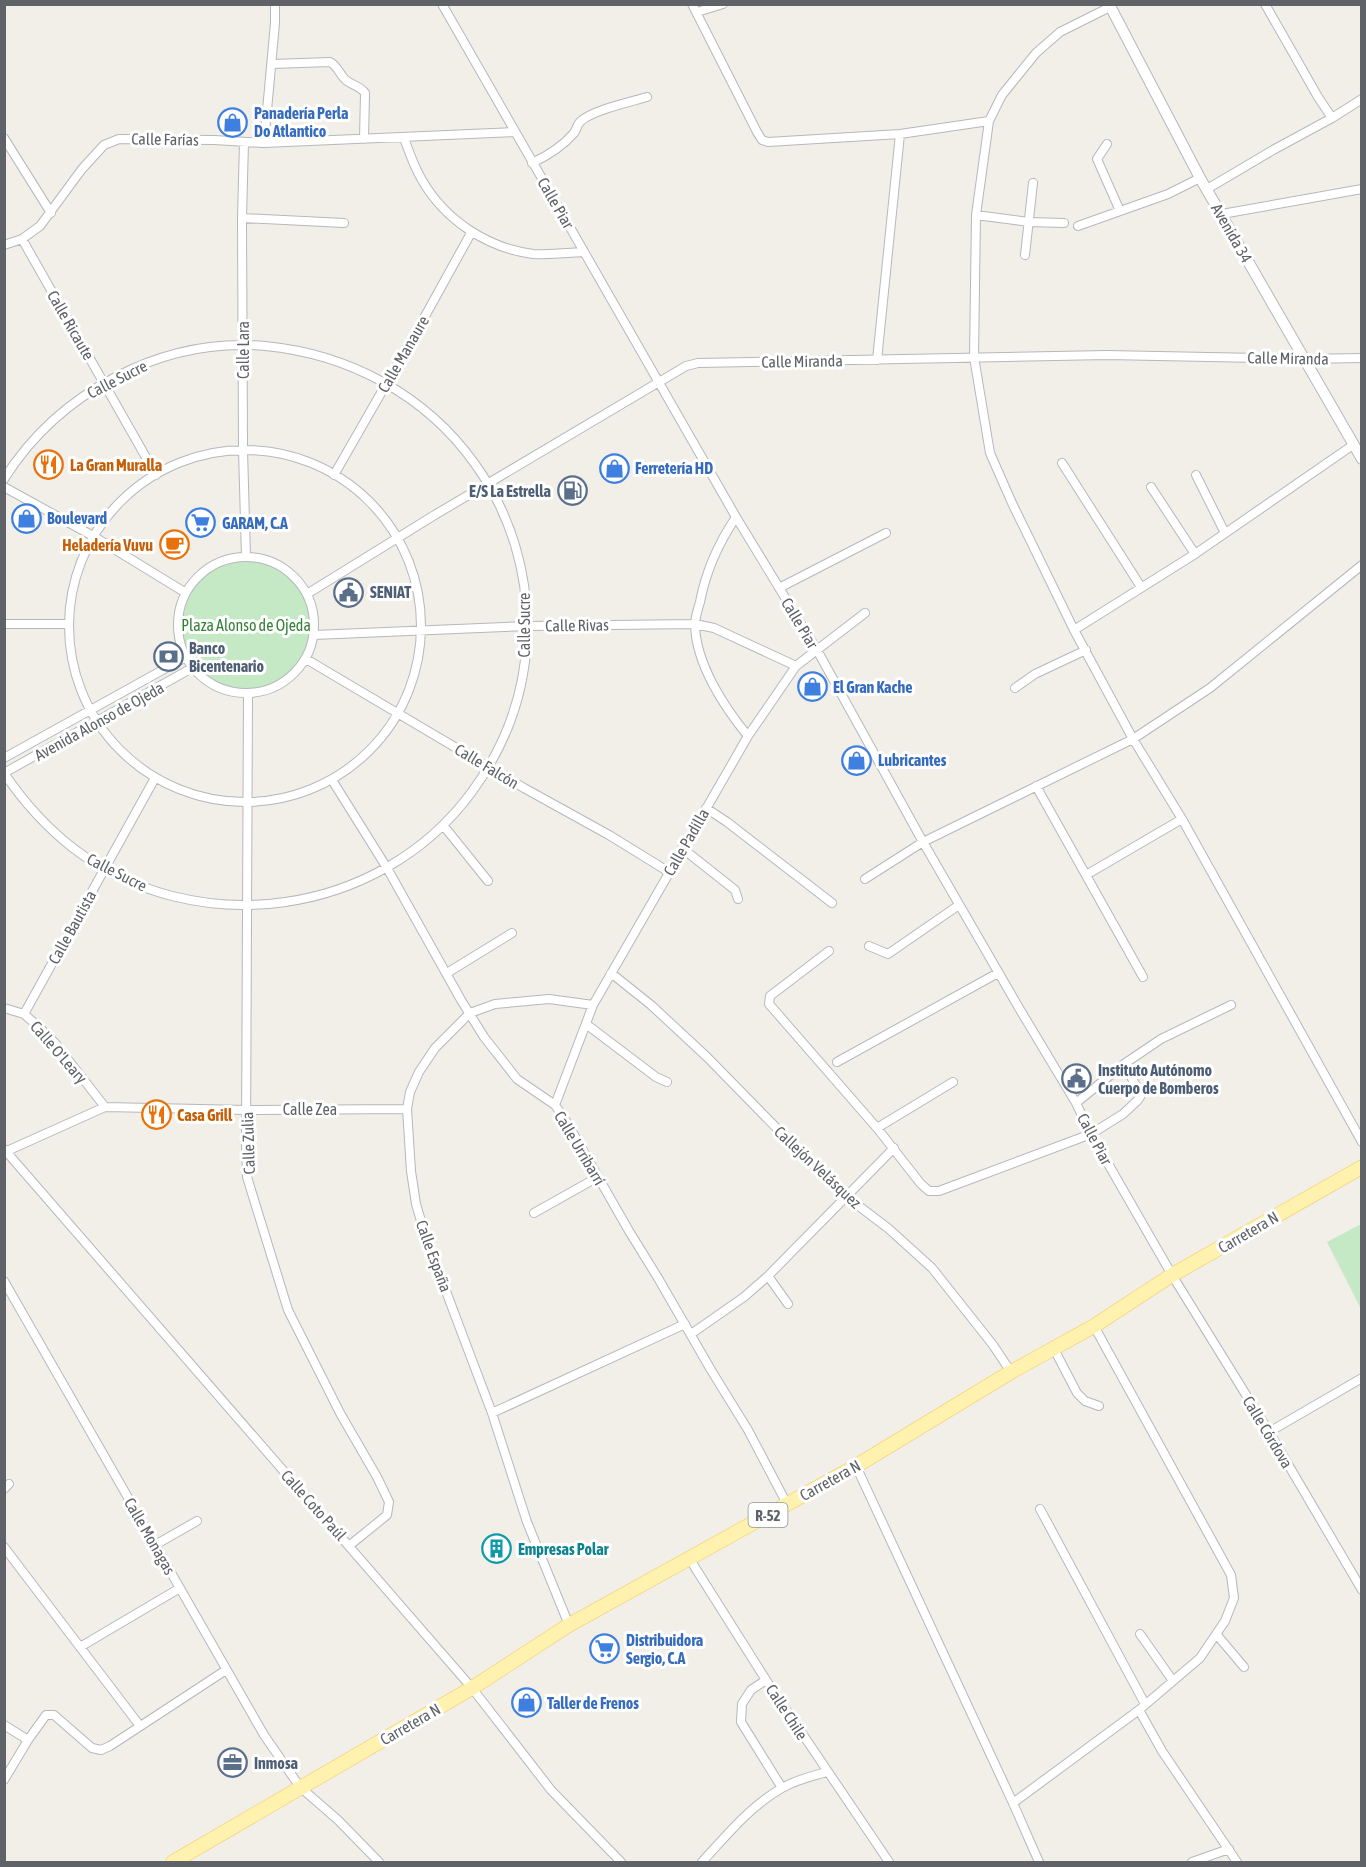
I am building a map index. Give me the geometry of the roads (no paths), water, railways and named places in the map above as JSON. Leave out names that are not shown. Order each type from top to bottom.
[{"type":"main road","name":"Carretera N","points":[[174,1863],[472,1688],[569,1625],[856,1466],[1011,1372],[1094,1326],[1172,1275],[1362,1167]]},
{"type":"street","points":[[264,143],[275,4]]},
{"type":"street","name":"Calle Piar","points":[[442,4],[736,517],[817,650],[923,842],[1076,1102],[1091,1134],[1172,1275]]},
{"type":"street","points":[[723,4],[694,8],[762,140],[783,142],[826,137],[900,134],[989,121]]},
{"type":"street","points":[[1264,4],[1332,118]]},
{"type":"street","points":[[1109,6],[1060,32],[1036,53],[1002,95],[989,121],[976,215],[974,357],[990,453],[1074,630],[1133,739],[1182,819],[1362,1142]]},
{"type":"street","name":"Avenida 34","points":[[1109,6],[1200,178],[1362,459]]},
{"type":"street","points":[[272,64],[334,63],[345,80],[365,93],[364,139]]},
{"type":"street","points":[[532,163],[556,151],[576,130],[578,123],[586,117],[647,97]]},
{"type":"street","points":[[1207,189],[1362,99]]},
{"type":"street","name":"Calle Farías","points":[[4,245],[22,239],[40,226],[82,169],[104,145],[119,139],[264,143],[514,132]]},
{"type":"street","points":[[878,360],[900,134]]},
{"type":"street","points":[[4,138],[51,213]]},
{"type":"street","points":[[404,138],[423,182],[445,210],[471,232],[516,251],[535,254],[584,252]]},
{"type":"street","name":"Calle Lara","points":[[244,142],[243,450],[246,557]]},
{"type":"street","points":[[1107,144],[1098,154],[1097,159],[1120,211]]},
{"type":"street","points":[[1078,226],[1168,194],[1200,178]]},
{"type":"street","points":[[1025,255],[1033,183]]},
{"type":"street","points":[[1222,214],[1362,189]]},
{"type":"street","points":[[976,215],[1029,222],[1064,223]]},
{"type":"street","points":[[242,218],[344,223]]},
{"type":"street","name":"Calle Manaure","points":[[334,475],[471,232]]},
{"type":"street","name":"Calle Ricaute","points":[[22,239],[156,475]]},
{"type":"street","name":"Calle Sucre","points":[[4,479],[44,428],[71,404],[104,383],[146,363],[178,353],[243,344],[287,348],[318,355],[348,364],[386,383],[417,403],[444,427],[468,454],[488,484],[505,517],[518,552],[525,589],[527,626],[520,689],[507,729],[489,767],[468,798],[443,825],[387,868],[320,896],[288,903],[247,906],[209,904],[172,897],[136,884],[104,869],[74,849],[25,801],[5,773]]},
{"type":"street","name":"Calle Miranda","points":[[307,594],[658,382],[686,366],[698,363],[1107,355],[1362,358]]},
{"type":"street","points":[[1074,630],[1195,554],[1353,445]]},
{"type":"street","points":[[243,450],[288,456],[312,464],[334,475],[364,496],[389,524],[407,556],[419,592],[422,630],[416,673],[408,694],[399,714],[370,751],[332,780],[311,789],[269,801],[246,802],[223,801],[176,788],[155,778],[123,753],[97,722],[79,687],[72,663],[68,624],[75,578],[93,537],[121,501],[156,475],[177,464],[198,457],[243,450]]},
{"type":"street","points":[[1062,463],[1142,587]]},
{"type":"street","points":[[1196,475],[1225,533]]},
{"type":"street","points":[[4,487],[186,592]]},
{"type":"street","points":[[1151,488],[1195,554]]},
{"type":"street","points":[[736,517],[723,537],[708,570],[695,624],[709,677],[719,697],[747,736]]},
{"type":"street","points":[[779,588],[886,533]]},
{"type":"street","points":[[246,557],[260,559],[288,571],[307,594],[314,614],[314,635],[306,659],[291,677],[281,684],[260,692],[248,693],[223,689],[212,684],[192,668],[178,636],[178,614],[186,592],[197,578],[211,567],[233,558],[246,557]]},
{"type":"street","points":[[865,879],[923,842],[1133,739],[1210,688],[1362,565]]},
{"type":"street","name":"Calle Padilla","points":[[555,1105],[594,1005],[747,736],[796,666],[865,613]]},
{"type":"street","points":[[4,624],[68,624]]},
{"type":"street","name":"Calle Rivas","points":[[314,635],[527,626],[695,624],[714,628],[796,666]]},
{"type":"street","points":[[1015,688],[1035,674],[1086,650]]},
{"type":"street","name":"Avenida Alonso de Ojeda","points":[[4,758],[186,657]]},
{"type":"street","name":"Calle Falcón","points":[[306,659],[669,872]]},
{"type":"street","name":"Avenida Alonso de Ojeda","points":[[5,773],[192,668]]},
{"type":"street","name":"Calle Zulia","points":[[248,693],[247,1177],[288,1310],[340,1413],[389,1502],[387,1515],[350,1545]]},
{"type":"street","name":"Calle Bautista","points":[[24,1014],[155,778]]},
{"type":"street","name":"Calle Urribarrí","points":[[332,780],[387,868],[484,1038],[517,1079],[555,1105],[566,1121],[748,1430],[787,1504]]},
{"type":"street","points":[[1036,786],[1143,977]]},
{"type":"street","points":[[706,808],[832,903]]},
{"type":"street","points":[[1086,875],[1182,819]]},
{"type":"street","points":[[443,825],[488,881]]},
{"type":"street","points":[[682,848],[735,890],[738,899]]},
{"type":"street","points":[[869,946],[888,954],[960,905]]},
{"type":"street","points":[[447,973],[512,933]]},
{"type":"street","points":[[829,951],[770,996],[770,1004],[929,1191],[939,1191],[1091,1134],[1123,1114],[1140,1097],[1124,1064]]},
{"type":"street","points":[[837,1062],[998,973]]},
{"type":"street","name":"Callejón Velásquez","points":[[611,974],[651,1005],[707,1057],[798,1150],[848,1197],[889,1229],[932,1268],[993,1345],[1011,1372]]},
{"type":"street","name":"Calle España","points":[[569,1625],[527,1522],[492,1413],[427,1241],[416,1204],[406,1109],[410,1092],[424,1064],[435,1048],[470,1013],[495,1004],[549,999],[594,1005]]},
{"type":"street","points":[[1076,1102],[1124,1064],[1161,1040],[1231,1005]]},
{"type":"street","name":"Calle O'Leary","points":[[4,1008],[24,1014],[55,1043],[105,1107]]},
{"type":"street","points":[[586,1024],[656,1077],[667,1082]]},
{"type":"street","points":[[877,1128],[953,1082]]},
{"type":"street","name":"Calle Zea","points":[[6,1150],[105,1107],[247,1110],[406,1109]]},
{"type":"street","points":[[691,1334],[744,1297],[768,1276],[894,1148]]},
{"type":"street","name":"Calle Coto Paúl","points":[[6,1150],[472,1688],[551,1790],[621,1863]]},
{"type":"street","points":[[534,1212],[597,1176]]},
{"type":"street","name":"Calle Córdova","points":[[1172,1275],[1269,1432],[1362,1590]]},
{"type":"street","points":[[768,1276],[788,1304]]},
{"type":"street","name":"Calle Monagas","points":[[6,1287],[264,1735],[300,1788],[338,1820],[379,1863]]},
{"type":"street","points":[[492,1413],[685,1324]]},
{"type":"street","points":[[1013,1803],[1142,1707],[1200,1658],[1225,1621],[1234,1598],[1231,1575],[1094,1326]]},
{"type":"street","points":[[1054,1349],[1077,1393],[1085,1401],[1099,1406]]},
{"type":"street","points":[[1269,1432],[1362,1378]]},
{"type":"street","points":[[856,1466],[1039,1863]]},
{"type":"street","points":[[1040,1509],[1142,1707],[1162,1751],[1237,1863]]},
{"type":"street","points":[[155,1545],[197,1521]]},
{"type":"street","points":[[4,1547],[140,1726]]},
{"type":"street","name":"Calle Chile","points":[[689,1558],[766,1680],[889,1863]]},
{"type":"street","points":[[80,1647],[180,1588]]},
{"type":"street","points":[[1140,1634],[1173,1681]]},
{"type":"street","points":[[1216,1635],[1244,1667]]},
{"type":"street","points":[[4,1780],[28,1740],[46,1715],[50,1713],[92,1748],[101,1750],[226,1670]]},
{"type":"street","points":[[766,1680],[751,1690],[742,1704],[741,1722],[782,1788]]},
{"type":"street","points":[[4,1725],[28,1740]]},
{"type":"street","points":[[702,1863],[753,1809],[782,1788],[827,1772]]},
{"type":"street","points":[[1192,1863],[1229,1849]]},
{"type":"place","name":"Panadería Perla Do Atlantico","points":[[233,122]]},
{"type":"place","name":"La Gran Muralla","points":[[49,465]]},
{"type":"place","name":"Ferretería HD","points":[[614,468]]},
{"type":"place","name":"E/S La Estrella","points":[[572,491]]},
{"type":"place","name":"Boulevard","points":[[26,518]]},
{"type":"place","name":"GARAM, C.A","points":[[201,523]]},
{"type":"place","name":"Heladería Vuvu","points":[[174,545]]},
{"type":"place","name":"SENIAT","points":[[349,592]]},
{"type":"place","name":"Banco Bicentenario","points":[[168,657]]},
{"type":"place","name":"El Gran Kache","points":[[812,687]]},
{"type":"place","name":"Lubricantes","points":[[857,760]]},
{"type":"place","name":"Instituto Autónomo Cuerpo de Bomberos","points":[[1077,1079]]},
{"type":"place","name":"Casa Grill","points":[[156,1115]]},
{"type":"place","name":"Empresas Polar","points":[[497,1549]]},
{"type":"place","name":"Distribuidora Sergio, C.A","points":[[605,1649]]},
{"type":"place","name":"Taller de Frenos","points":[[526,1703]]},
{"type":"place","name":"Inmosa","points":[[233,1763]]},
{"type":"park label","name":"Plaza Alonso de Ojeda","points":[[246,625]]}]
